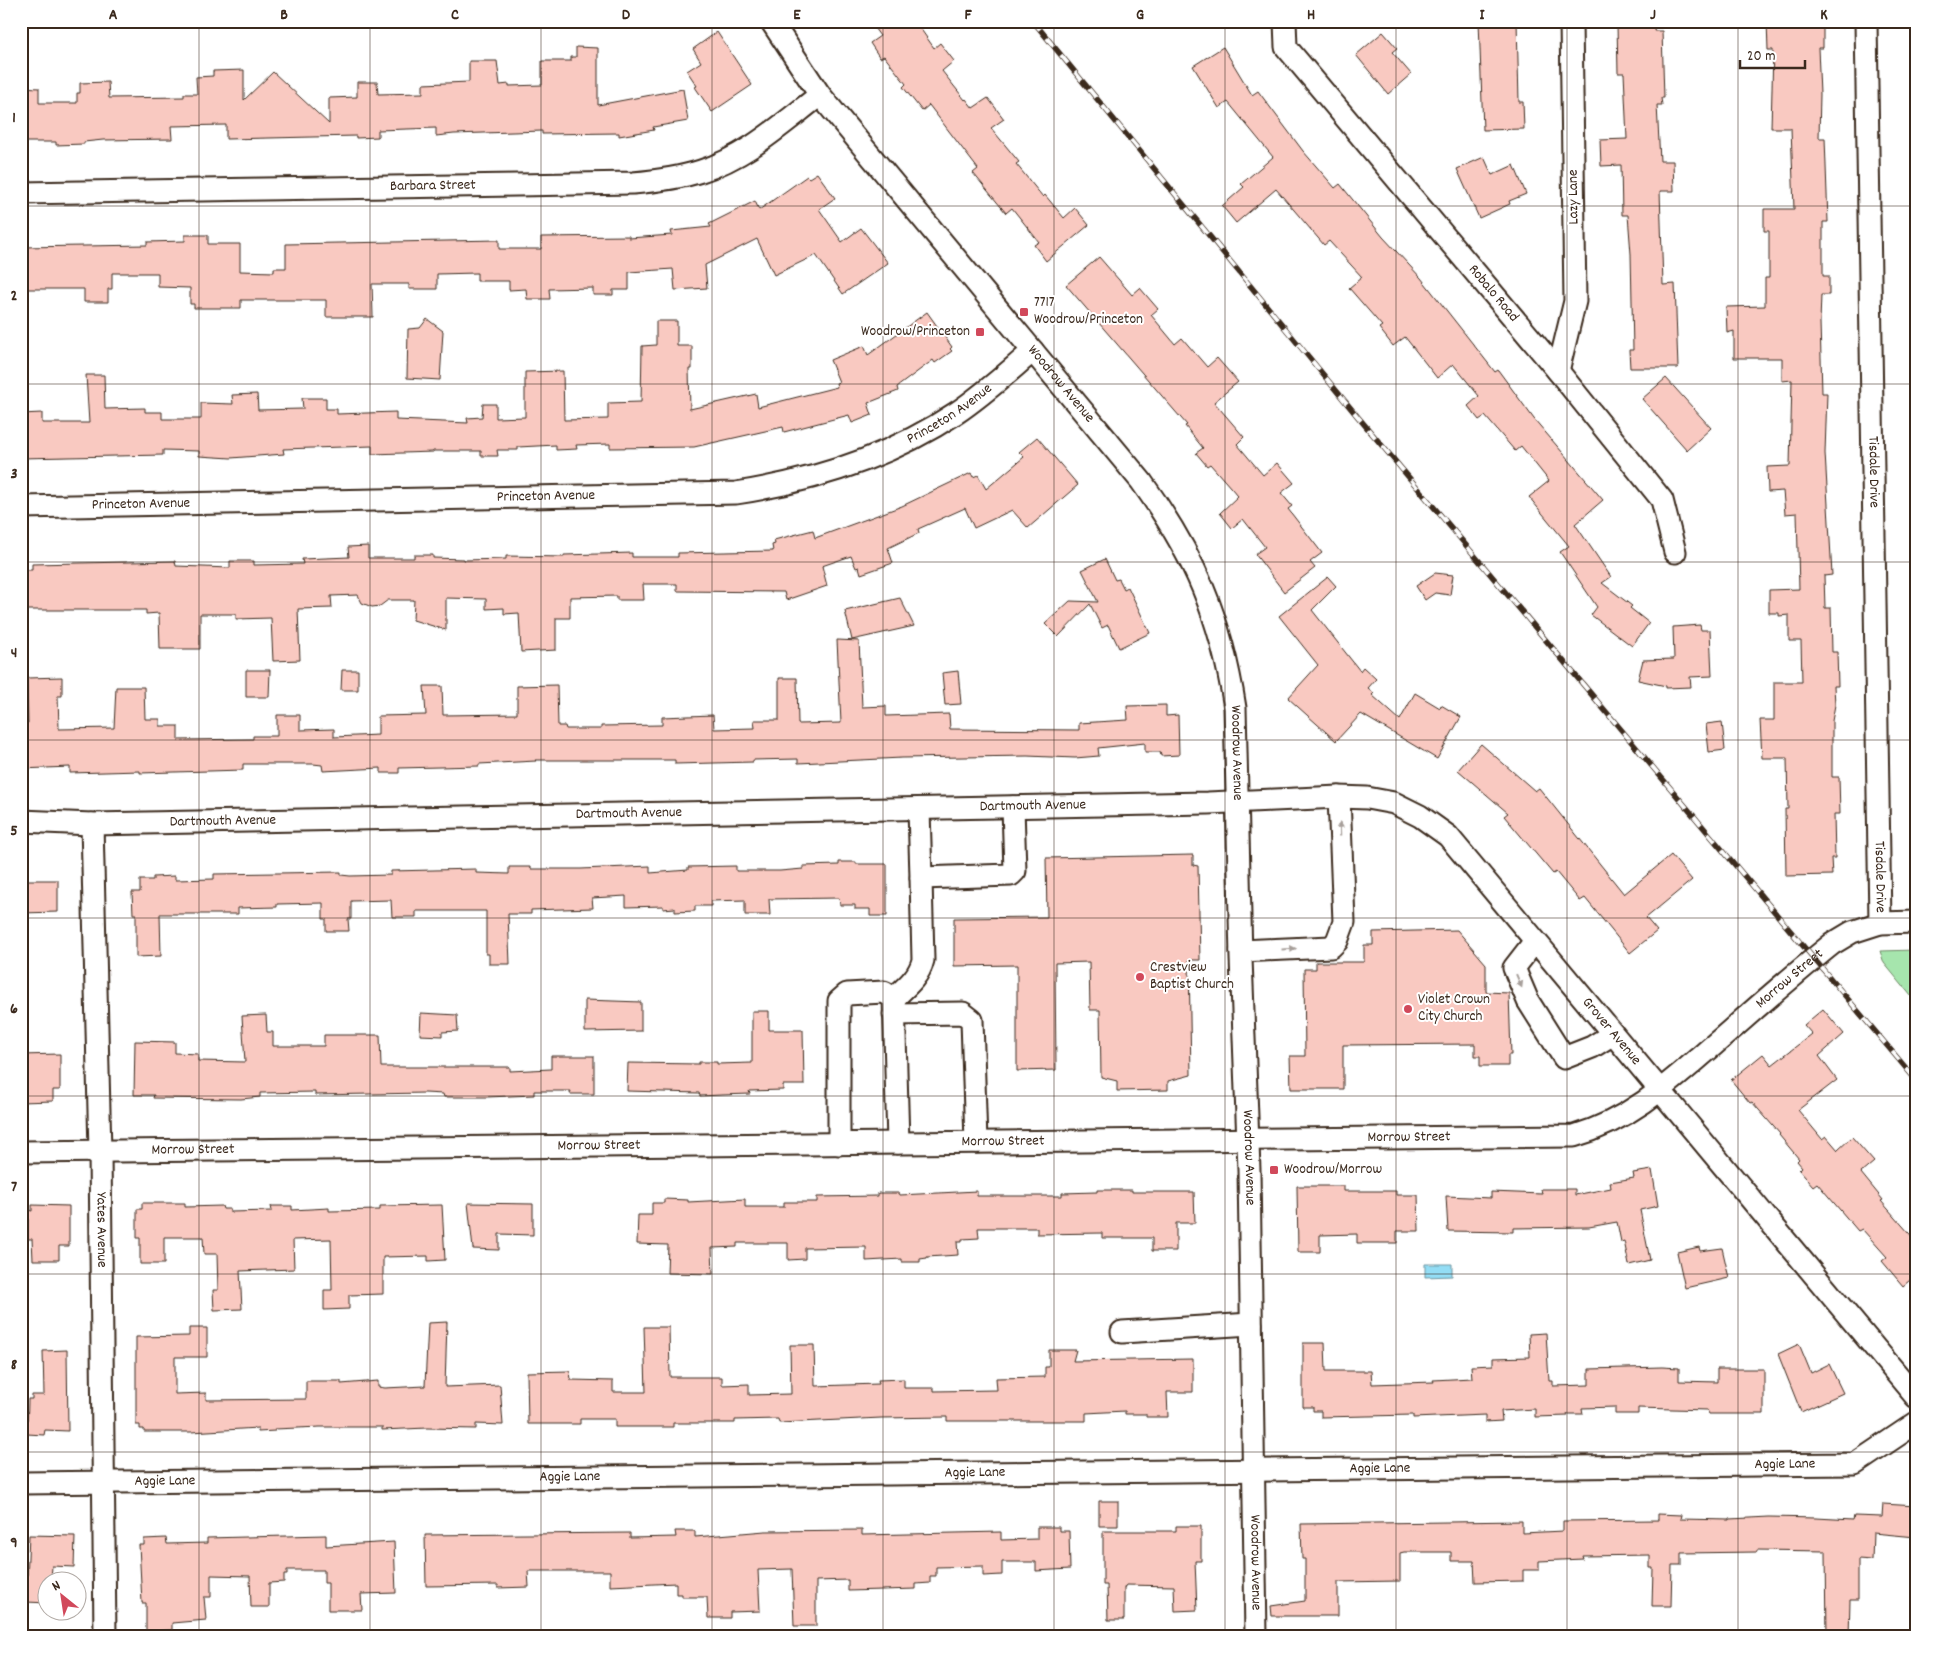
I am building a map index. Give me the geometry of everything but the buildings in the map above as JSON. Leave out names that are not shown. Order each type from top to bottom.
[{"type":"street","name":"Woodrow Avenue","points":[[771,21],[820,95],[1141,481],[1163,512],[1195,568],[1221,636],[1230,672],[1235,708],[1246,1139],[1249,1170],[1256,1637]]},
{"type":"street","name":"Robalo Road","points":[[1285,21],[1286,47],[1558,371],[1662,500],[1675,552]]},
{"type":"street","name":"Lazy Lane","points":[[1558,371],[1575,301],[1571,21]]},
{"type":"street","name":"Tisdale Drive","points":[[1866,21],[1880,923]]},
{"type":"street","name":"Barbara Street","points":[[21,193],[633,183],[668,180],[703,171],[733,158],[762,140],[820,95]]},
{"type":"street","name":"Princeton Avenue","points":[[21,508],[736,494],[812,478],[887,450],[957,412],[1033,351]]},
{"type":"street","name":"Grover Avenue","points":[[1237,803],[1339,797],[1367,798],[1394,803],[1420,816],[1448,836],[1916,1397]]},
{"type":"street","points":[[1241,951],[1331,946],[1337,941],[1344,922],[1339,797]]},
{"type":"street","name":"Dartmouth Avenue","points":[[21,821],[92,824],[1237,803]]},
{"type":"street","points":[[921,878],[1011,875],[1015,871],[1012,807]]},
{"type":"street","points":[[894,1006],[922,967],[923,960],[919,809]]},
{"type":"street","name":"Yates Avenue","points":[[92,824],[100,1152],[105,1637]]},
{"type":"street","name":"Morrow Street","points":[[21,1152],[1574,1136],[1618,1119],[1661,1091],[1832,944],[1852,932],[1880,923],[1916,922]]},
{"type":"street","points":[[1535,941],[1514,968],[1528,1001],[1564,1058],[1592,1047],[1612,1034]]},
{"type":"street","points":[[839,1144],[839,1002],[848,994],[884,992],[894,1006],[898,1143]]},
{"type":"street","points":[[894,1006],[964,1012],[972,1020],[976,1142]]},
{"type":"street","points":[[1122,1332],[1250,1324]]},
{"type":"street","name":"Aggie Lane","points":[[21,1483],[1855,1464],[1916,1423]]},
{"type":"green space","points":[[1916,950],[1916,1002],[1884,963],[1880,951]]},
{"type":"water","points":[[1425,1264],[1452,1264],[1452,1276],[1425,1277]]},
{"type":"railway","points":[[1033,21],[1358,417],[1916,1080]]},
{"type":"place","name":"7717 Woodrow/Princeton","points":[[1024,312]]},
{"type":"place","name":"Woodrow/Princeton","points":[[980,332]]},
{"type":"place","name":"Crestview Baptist Church","points":[[1140,977]]},
{"type":"place","name":"Violet Crown City Church","points":[[1408,1009]]},
{"type":"place","name":"Woodrow/Morrow","points":[[1274,1170]]}]
